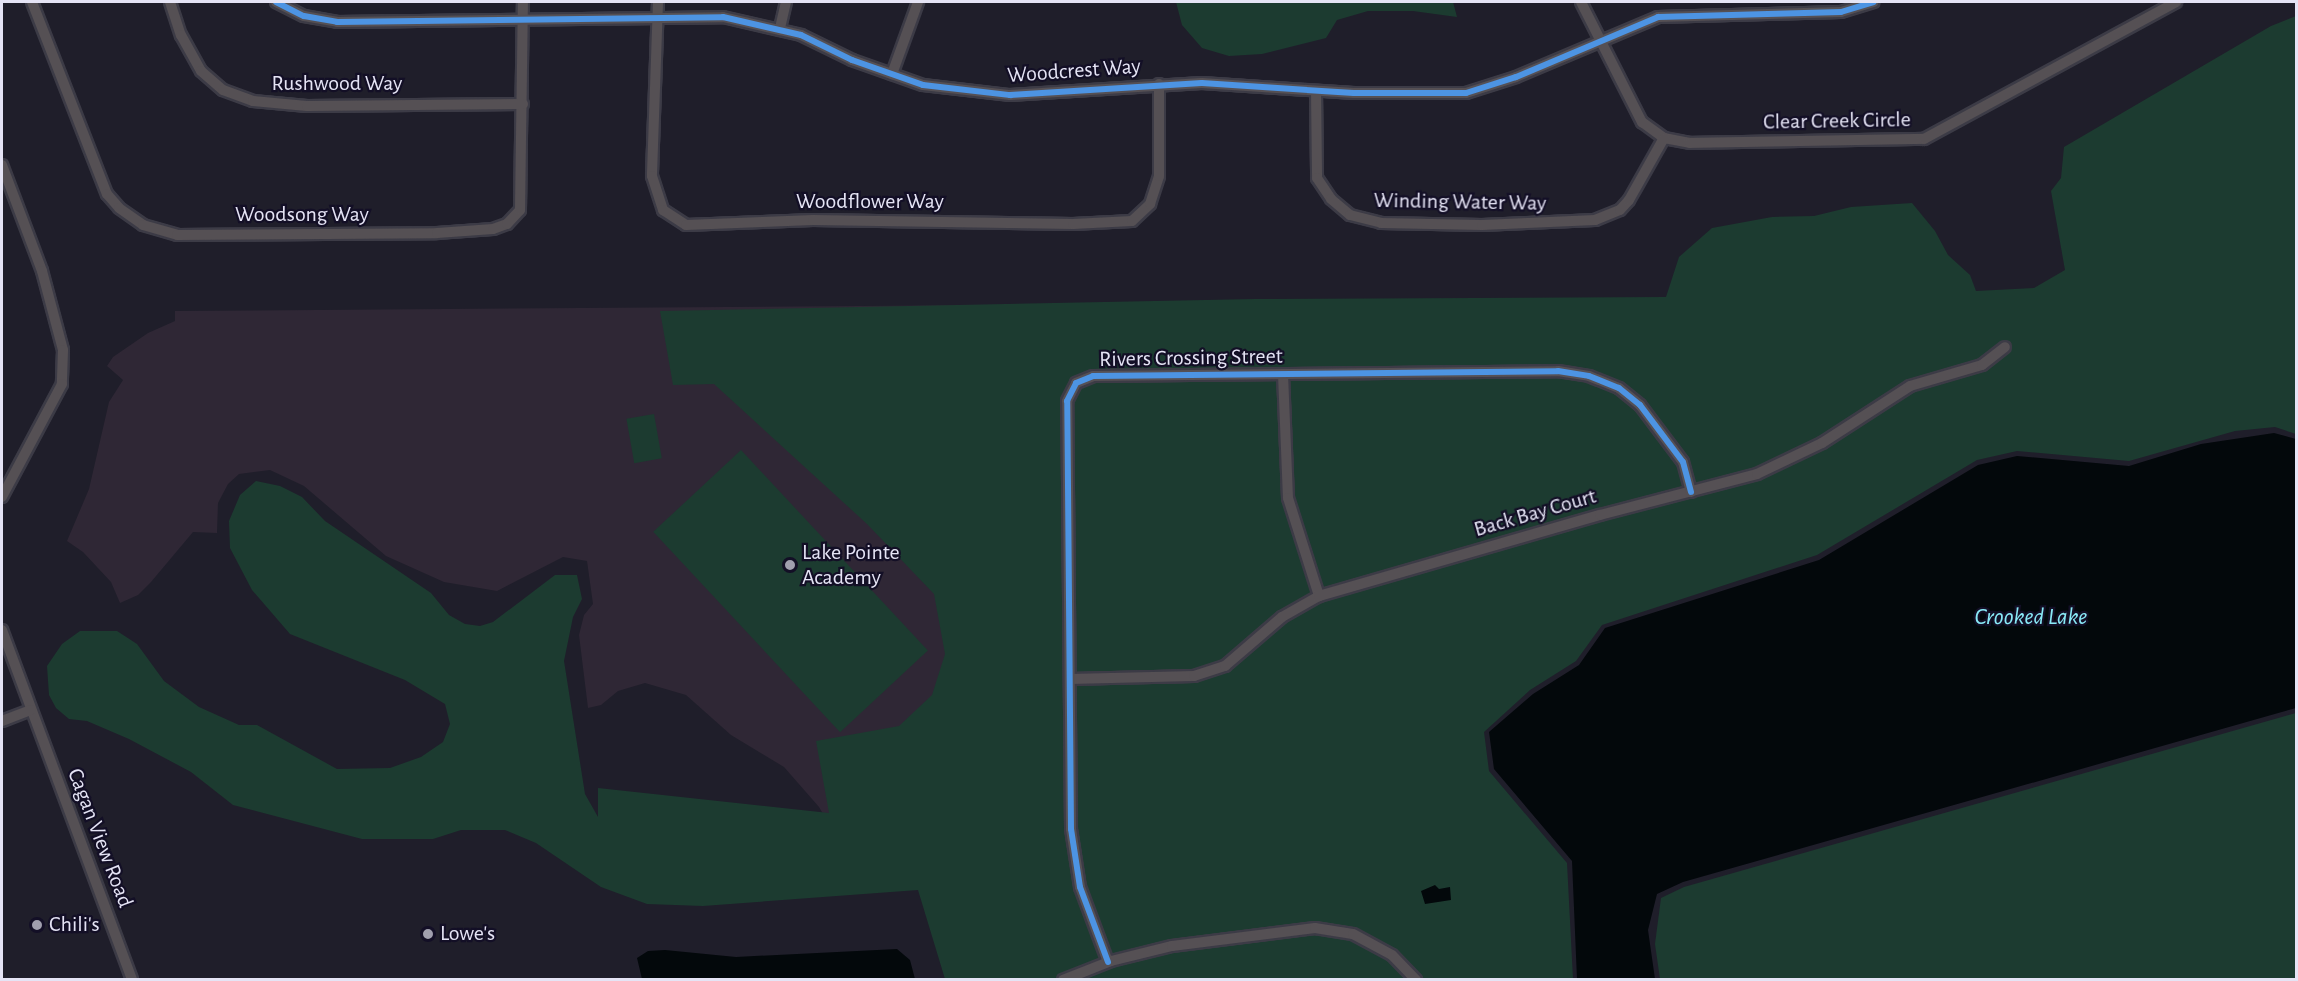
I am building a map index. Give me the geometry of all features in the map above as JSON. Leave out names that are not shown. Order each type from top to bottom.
[{"type":"street","name":"Woodsong Way","points":[[32,2],[107,194],[136,221],[177,235],[437,233],[502,226],[520,210],[523,2]]},
{"type":"street","name":"Rushwood Way","points":[[170,2],[181,35],[201,71],[224,90],[253,101],[307,106],[523,104]]},
{"type":"street","name":"Woodcrest Way","points":[[276,2],[304,16],[338,22],[524,20],[658,15],[723,17],[780,28],[892,74],[935,88],[979,94],[1038,94],[1159,84],[1241,84],[1316,91],[1479,91],[1600,40],[1671,14],[1841,12],[1874,2]]},
{"type":"street","name":"Woodflower Way","points":[[658,2],[652,176],[663,210],[686,225],[813,220],[1073,224],[1132,220],[1150,204],[1159,176],[1159,84]]},
{"type":"street","points":[[780,28],[786,2]]},
{"type":"street","points":[[892,74],[918,2]]},
{"type":"street","points":[[1581,2],[1634,111],[1664,138]]},
{"type":"street","name":"Clear Creek Circle","points":[[1664,138],[1690,143],[1924,139],[2158,6],[2175,2]]},
{"type":"street","name":"Winding Water Way","points":[[1316,91],[1317,178],[1340,208],[1360,219],[1381,223],[1482,225],[1595,220],[1611,215],[1629,200],[1664,138]]},
{"type":"street","points":[[2,165],[42,271],[63,350],[62,384],[2,496]]},
{"type":"street","name":"Back Bay Court","points":[[1070,679],[1194,676],[1225,666],[1282,617],[1319,596],[1757,474],[1790,460],[1883,400],[1939,375],[1982,365],[2005,346]]},
{"type":"street","name":"Rivers Crossing Street","points":[[1108,962],[1080,887],[1071,829],[1067,401],[1076,383],[1093,376],[1558,371],[1589,375],[1619,387],[1653,419],[1683,462],[1691,492]]},
{"type":"street","points":[[1283,374],[1288,498],[1319,596]]},
{"type":"street","name":"Cagan View Road","points":[[2,630],[129,979]]},
{"type":"street","points":[[2,721],[31,710]]},
{"type":"street","points":[[1063,980],[1108,962],[1172,946],[1315,928],[1353,934],[1392,955],[1416,980]]},
{"type":"shaded area","name":"Lake Pointe Academy","points":[[990,305],[993,636],[830,826],[819,807],[784,767],[731,735],[686,695],[645,683],[618,691],[601,705],[588,708],[579,635],[584,615],[593,604],[587,561],[563,557],[497,591],[444,582],[386,556],[304,486],[270,470],[239,474],[228,484],[218,503],[217,533],[193,532],[138,595],[120,603],[111,582],[83,552],[67,541],[89,489],[109,402],[123,380],[107,366],[113,357],[148,333],[175,321],[175,311]]},
{"type":"green space","points":[[1176,2],[1453,2],[1457,17],[1413,11],[1368,11],[1337,20],[1326,38],[1262,54],[1229,56],[1202,48],[1182,25]]},
{"type":"green space","points":[[2296,16],[2296,434],[2275,427],[2235,431],[2129,461],[2017,451],[1977,460],[1817,555],[1602,625],[1576,661],[1530,690],[1484,732],[1489,771],[1567,863],[1573,979],[945,979],[918,890],[703,906],[647,904],[601,887],[536,843],[505,830],[461,830],[433,839],[362,839],[233,805],[191,772],[129,739],[87,721],[69,719],[56,708],[49,695],[47,666],[62,644],[80,631],[117,631],[137,644],[164,681],[199,707],[239,725],[257,725],[337,769],[390,768],[421,757],[443,742],[450,724],[445,704],[405,680],[290,634],[252,590],[230,548],[229,521],[240,495],[256,481],[280,486],[302,497],[325,521],[431,593],[449,615],[465,624],[480,626],[493,622],[555,575],[577,575],[582,599],[573,617],[564,661],[585,794],[598,817],[598,788],[829,813],[816,741],[899,726],[932,695],[945,654],[934,594],[867,524],[714,384],[673,385],[660,311],[1256,299],[1666,297],[1679,257],[1712,228],[1772,217],[1814,216],[1851,207],[1912,203],[1935,231],[1948,255],[1970,275],[1976,291],[2034,288],[2065,270],[2051,191],[2061,178],[2064,147],[2271,26]]},
{"type":"green space","points":[[654,414],[662,458],[634,463],[626,419]]},
{"type":"green space","points":[[741,450],[928,650],[840,732],[653,532]]},
{"type":"green space","points":[[2296,713],[2296,979],[1660,979],[1655,944],[1661,898],[1684,887]]},
{"type":"water","name":"Crooked Lake","points":[[2274,433],[2296,439],[2296,708],[1683,882],[1657,894],[1648,930],[1655,979],[1577,979],[1572,861],[1494,769],[1489,732],[1533,694],[1579,665],[1605,628],[1819,560],[1978,465],[2017,456],[2129,466],[2201,444]]},
{"type":"water","points":[[1435,885],[1439,889],[1450,887],[1451,900],[1425,904],[1421,891]]},
{"type":"water","points":[[897,949],[910,960],[915,979],[642,979],[637,958],[648,951],[665,950],[736,957]]},
{"type":"cycle path","points":[[276,2],[304,16],[337,22],[723,17],[801,35],[852,60],[923,85],[1010,95],[1202,83],[1354,93],[1466,93],[1516,77],[1658,17],[1841,12],[1874,2]]},
{"type":"cycle path","points":[[1108,962],[1080,887],[1071,829],[1067,401],[1076,383],[1093,376],[1558,371],[1589,376],[1619,388],[1640,405],[1683,462],[1691,492]]},
{"type":"place","name":"Lake Pointe Academy","points":[[790,565]]},
{"type":"place","name":"Chili's","points":[[37,925]]},
{"type":"place","name":"Lowe's","points":[[428,934]]}]
